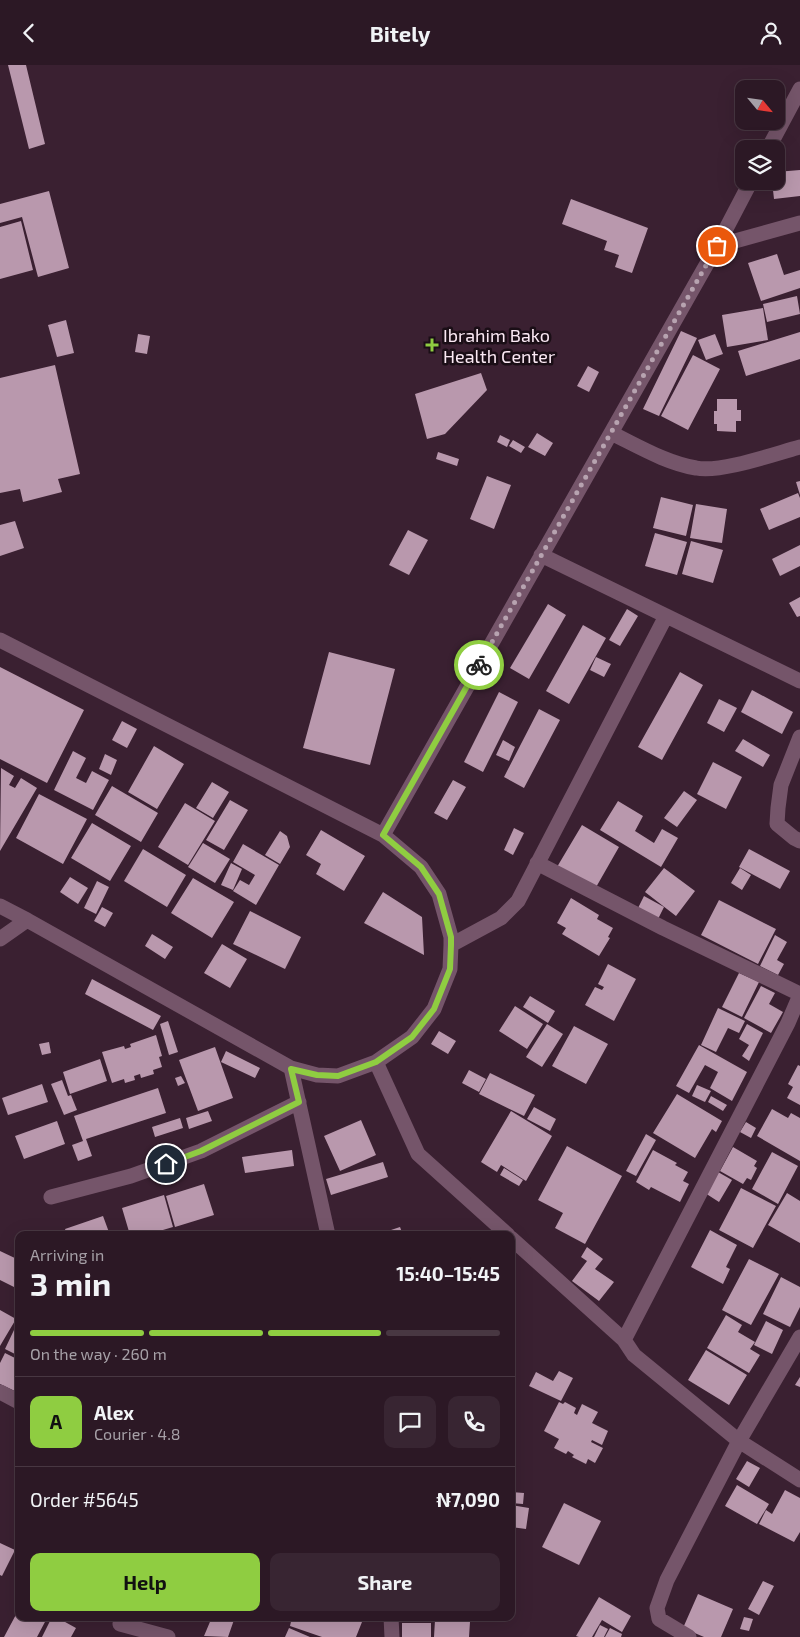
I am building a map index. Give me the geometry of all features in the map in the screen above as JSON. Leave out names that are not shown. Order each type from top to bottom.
[{"type":"street","points":[[773,140],[800,89]]},
{"type":"street","points":[[383,835],[717,246],[746,190]]},
{"type":"street","points":[[717,246],[800,223]]},
{"type":"street","points":[[611,433],[662,458],[696,469],[718,469],[800,447]]},
{"type":"street","points":[[541,555],[800,681]]},
{"type":"street","points":[[451,945],[501,918],[518,901],[666,616]]},
{"type":"street","points":[[0,640],[383,835],[421,867],[439,894],[451,937],[450,969],[434,1009],[412,1037],[376,1062],[338,1076],[317,1075],[291,1069],[0,906]]},
{"type":"street","points":[[800,737],[781,785],[778,808],[778,824],[800,841]]},
{"type":"street","points":[[538,863],[663,928],[800,994],[788,1023],[624,1340]]},
{"type":"street","points":[[0,939],[27,920]]},
{"type":"street","points":[[376,1062],[418,1154],[504,1231]]},
{"type":"street","points":[[291,1069],[327,1231]]},
{"type":"street","points":[[51,1197],[131,1176],[201,1151],[299,1102]]},
{"type":"street","points":[[515,1242],[624,1340],[634,1355],[739,1441],[800,1479]]},
{"type":"street","points":[[689,1637],[659,1619],[657,1608],[667,1580],[739,1441],[800,1337]]},
{"type":"street","points":[[0,1392],[15,1400]]},
{"type":"street","points":[[391,1621],[392,1637]]},
{"type":"street","points":[[120,1624],[168,1637]]},
{"type":"building","points":[[8,65],[26,65],[45,144],[29,149]]},
{"type":"building","points":[[800,170],[800,196],[774,199],[773,190],[785,190],[785,171]]},
{"type":"building","points":[[49,191],[69,268],[38,277],[22,217],[0,223],[0,204]]},
{"type":"building","points":[[571,199],[648,228],[632,273],[615,267],[619,255],[604,250],[607,241],[562,224]]},
{"type":"building","points":[[21,221],[33,270],[0,279],[0,227]]},
{"type":"building","points":[[777,254],[784,275],[800,270],[800,288],[761,301],[748,263]]},
{"type":"building","points":[[797,296],[800,314],[767,322],[763,304]]},
{"type":"building","points":[[763,308],[768,340],[727,347],[722,315]]},
{"type":"building","points":[[66,320],[74,353],[57,357],[48,325]]},
{"type":"building","points":[[681,331],[697,338],[659,416],[643,409]]},
{"type":"building","points":[[800,332],[800,359],[746,376],[738,351]]},
{"type":"building","points":[[138,334],[150,336],[147,354],[135,352]]},
{"type":"building","points":[[715,334],[723,354],[706,360],[698,340]]},
{"type":"building","points":[[693,355],[720,369],[688,430],[661,416]]},
{"type":"building","points":[[55,365],[80,474],[58,479],[62,492],[23,502],[20,489],[0,493],[0,378]]},
{"type":"building","points":[[588,366],[599,372],[589,392],[577,386]]},
{"type":"building","points":[[481,373],[487,390],[445,434],[427,439],[415,394]]},
{"type":"building","points":[[717,399],[737,399],[737,410],[741,410],[741,421],[736,421],[736,432],[717,431],[717,424],[714,424],[714,411],[717,411]]},
{"type":"building","points":[[537,433],[553,443],[545,456],[528,447]]},
{"type":"building","points":[[500,435],[510,440],[507,447],[497,442]]},
{"type":"building","points":[[513,440],[525,447],[521,453],[509,446]]},
{"type":"building","points":[[438,452],[459,459],[457,466],[436,459]]},
{"type":"building","points":[[487,476],[511,485],[494,529],[470,519]]},
{"type":"building","points":[[800,481],[800,495],[796,482]]},
{"type":"building","points":[[798,493],[800,498],[800,517],[769,530],[760,509]]},
{"type":"building","points":[[661,497],[693,505],[686,536],[653,528]]},
{"type":"building","points":[[696,504],[727,509],[722,543],[690,538]]},
{"type":"building","points":[[15,521],[24,548],[0,556],[0,525]]},
{"type":"building","points":[[408,530],[428,540],[409,575],[389,565]]},
{"type":"building","points":[[655,533],[687,542],[677,575],[645,566]]},
{"type":"building","points":[[691,541],[723,550],[713,583],[682,574]]},
{"type":"building","points":[[800,545],[800,566],[780,576],[772,559]]},
{"type":"building","points":[[800,597],[800,616],[797,617],[789,603]]},
{"type":"building","points":[[548,604],[566,615],[529,679],[510,668]]},
{"type":"building","points":[[627,609],[638,616],[620,646],[609,640]]},
{"type":"building","points":[[583,625],[606,638],[569,704],[546,691]]},
{"type":"building","points":[[329,652],[395,669],[370,765],[303,748]]},
{"type":"building","points":[[596,657],[611,664],[604,677],[590,670]]},
{"type":"building","points":[[0,667],[84,710],[47,783],[0,759]]},
{"type":"building","points":[[680,672],[703,685],[662,760],[638,747]]},
{"type":"building","points":[[752,690],[793,712],[782,734],[741,712]]},
{"type":"building","points":[[499,692],[518,702],[483,772],[464,762]]},
{"type":"building","points":[[719,699],[737,708],[724,732],[707,723]]},
{"type":"building","points":[[539,709],[560,720],[524,788],[504,777]]},
{"type":"building","points":[[122,721],[137,729],[127,748],[112,740]]},
{"type":"building","points":[[743,739],[770,755],[763,767],[735,751]]},
{"type":"building","points":[[503,740],[515,747],[509,761],[496,755]]},
{"type":"building","points":[[154,746],[184,764],[157,809],[128,792]]},
{"type":"building","points":[[73,751],[86,758],[76,778],[86,783],[92,771],[109,780],[93,810],[54,790]]},
{"type":"building","points":[[105,754],[117,760],[111,775],[99,769]]},
{"type":"building","points":[[713,762],[742,777],[726,809],[697,794]]},
{"type":"building","points":[[1,768],[14,776],[9,785],[15,788],[21,778],[37,788],[0,851]]},
{"type":"building","points":[[453,780],[466,787],[447,820],[434,813]]},
{"type":"building","points":[[212,782],[229,792],[213,818],[196,808]]},
{"type":"building","points":[[112,786],[158,813],[141,842],[95,815]]},
{"type":"building","points":[[684,791],[697,800],[677,827],[664,818]]},
{"type":"building","points":[[39,794],[87,819],[63,864],[16,838]]},
{"type":"building","points":[[230,800],[248,810],[224,850],[206,840]]},
{"type":"building","points":[[618,801],[643,816],[635,831],[654,843],[662,829],[678,838],[661,867],[600,830]]},
{"type":"building","points":[[185,803],[215,821],[188,865],[158,847]]},
{"type":"building","points":[[92,823],[131,846],[110,881],[71,858]]},
{"type":"building","points":[[582,825],[619,847],[595,889],[557,867]]},
{"type":"building","points":[[514,828],[524,833],[513,855],[504,850]]},
{"type":"building","points":[[321,830],[365,856],[344,891],[316,874],[321,864],[306,855]]},
{"type":"building","points":[[280,831],[287,836],[290,847],[280,864],[265,855]]},
{"type":"building","points":[[203,843],[230,859],[215,883],[188,867]]},
{"type":"building","points":[[243,844],[279,865],[256,905],[233,891],[240,880],[249,885],[255,875],[233,862]]},
{"type":"building","points":[[143,849],[186,875],[167,907],[124,881]]},
{"type":"building","points":[[749,849],[790,871],[780,889],[739,867]]},
{"type":"building","points":[[231,863],[242,869],[233,890],[221,885]]},
{"type":"building","points":[[664,868],[695,891],[676,916],[645,892]]},
{"type":"building","points":[[740,868],[751,875],[742,890],[731,883]]},
{"type":"building","points":[[70,877],[88,888],[78,904],[60,892]]},
{"type":"building","points":[[193,878],[234,902],[212,938],[171,913]]},
{"type":"building","points":[[97,881],[109,887],[96,914],[84,908]]},
{"type":"building","points":[[383,892],[422,917],[424,955],[364,923]]},
{"type":"building","points":[[644,896],[664,907],[658,919],[638,908]]},
{"type":"building","points":[[571,898],[599,915],[597,919],[613,928],[608,937],[610,938],[599,956],[562,934],[566,928],[557,923]]},
{"type":"building","points":[[719,900],[776,929],[758,964],[701,935]]},
{"type":"building","points":[[102,907],[113,913],[105,927],[94,921]]},
{"type":"building","points":[[250,911],[301,937],[285,969],[233,944]]},
{"type":"building","points":[[152,934],[173,947],[165,959],[145,946]]},
{"type":"building","points":[[775,935],[787,942],[777,960],[784,964],[778,975],[760,966]]},
{"type":"building","points":[[222,944],[247,959],[230,988],[204,973]]},
{"type":"building","points":[[608,964],[636,979],[614,1021],[585,1005],[595,987],[602,990],[604,987],[598,984]]},
{"type":"building","points":[[739,973],[759,982],[742,1017],[722,1007]]},
{"type":"building","points":[[92,979],[161,1016],[153,1030],[85,994]]},
{"type":"building","points":[[761,986],[775,993],[769,1004],[783,1012],[771,1033],[744,1018]]},
{"type":"building","points":[[530,996],[555,1011],[548,1023],[523,1007]]},
{"type":"building","points":[[515,1006],[543,1024],[527,1049],[499,1031]]},
{"type":"building","points":[[718,1008],[745,1021],[739,1033],[728,1028],[716,1052],[701,1045]]},
{"type":"building","points":[[168,1021],[178,1052],[169,1055],[160,1024]]},
{"type":"building","points":[[547,1024],[563,1034],[542,1067],[526,1057]]},
{"type":"building","points":[[747,1024],[763,1033],[749,1061],[742,1056],[749,1045],[739,1039]]},
{"type":"building","points":[[574,1026],[608,1044],[586,1084],[552,1066]]},
{"type":"building","points":[[439,1031],[456,1041],[448,1054],[431,1044]]},
{"type":"building","points":[[156,1035],[162,1056],[159,1057],[162,1067],[153,1070],[154,1074],[141,1078],[140,1074],[134,1076],[135,1080],[125,1083],[124,1079],[112,1083],[102,1052],[124,1046],[125,1049],[131,1047],[130,1044]]},
{"type":"building","points":[[49,1042],[51,1053],[42,1055],[39,1044]]},
{"type":"building","points":[[699,1045],[747,1072],[732,1101],[710,1088],[718,1072],[705,1065],[689,1093],[676,1086]]},
{"type":"building","points":[[215,1047],[233,1098],[198,1111],[179,1060]]},
{"type":"building","points":[[226,1051],[260,1068],[255,1078],[221,1062]]},
{"type":"building","points":[[100,1059],[107,1081],[70,1094],[63,1072]]},
{"type":"building","points":[[798,1065],[800,1066],[800,1105],[787,1098],[793,1087],[788,1084]]},
{"type":"building","points":[[469,1070],[486,1079],[479,1092],[462,1083]]},
{"type":"building","points":[[490,1073],[535,1095],[524,1116],[479,1094]]},
{"type":"building","points":[[181,1076],[185,1083],[178,1086],[175,1078]]},
{"type":"building","points":[[62,1080],[68,1096],[71,1095],[77,1110],[64,1115],[51,1084]]},
{"type":"building","points":[[42,1084],[48,1102],[8,1115],[2,1098]]},
{"type":"building","points":[[697,1085],[711,1091],[705,1102],[692,1096]]},
{"type":"building","points":[[158,1088],[166,1113],[86,1139],[92,1156],[78,1161],[72,1145],[83,1141],[74,1116]]},
{"type":"building","points":[[677,1094],[722,1121],[716,1132],[712,1129],[695,1158],[653,1133]]},
{"type":"building","points":[[711,1096],[727,1105],[723,1111],[708,1102]]},
{"type":"building","points":[[534,1107],[556,1119],[550,1131],[527,1119]]},
{"type":"building","points":[[772,1109],[788,1118],[791,1113],[800,1118],[800,1161],[757,1136]]},
{"type":"building","points":[[208,1111],[212,1121],[189,1129],[186,1118]]},
{"type":"building","points":[[511,1111],[552,1136],[526,1181],[501,1165],[497,1172],[481,1162]]},
{"type":"building","points":[[180,1118],[183,1128],[155,1137],[152,1127]]},
{"type":"building","points":[[361,1120],[376,1155],[340,1171],[324,1136]]},
{"type":"building","points":[[57,1121],[65,1144],[24,1159],[15,1136]]},
{"type":"building","points":[[746,1122],[756,1128],[751,1138],[740,1132]]},
{"type":"building","points":[[646,1134],[656,1140],[636,1176],[626,1171]]},
{"type":"building","points":[[567,1146],[622,1176],[585,1244],[555,1228],[563,1213],[538,1200]]},
{"type":"building","points":[[733,1147],[757,1161],[754,1166],[757,1168],[751,1180],[747,1178],[743,1184],[720,1171]]},
{"type":"building","points":[[292,1150],[294,1166],[245,1173],[242,1157]]},
{"type":"building","points":[[653,1150],[677,1163],[675,1165],[688,1172],[683,1181],[689,1184],[680,1202],[651,1187],[649,1190],[636,1182]]},
{"type":"building","points":[[772,1152],[798,1166],[778,1204],[752,1189]]},
{"type":"building","points":[[383,1162],[388,1177],[331,1195],[326,1179]]},
{"type":"building","points":[[504,1168],[523,1180],[519,1186],[500,1175]]},
{"type":"building","points":[[718,1172],[732,1180],[719,1202],[705,1193]]},
{"type":"building","points":[[204,1184],[214,1215],[175,1227],[166,1196]]},
{"type":"building","points":[[741,1188],[776,1206],[753,1248],[719,1230]]},
{"type":"building","points":[[787,1193],[800,1201],[800,1243],[768,1225]]},
{"type":"building","points":[[164,1195],[173,1227],[160,1231],[129,1231],[122,1208]]},
{"type":"building","points":[[103,1216],[109,1231],[66,1231],[65,1229]]},
{"type":"building","points":[[400,1227],[402,1231],[388,1231]]},
{"type":"building","points":[[710,1230],[737,1245],[726,1267],[730,1269],[723,1284],[691,1267]]},
{"type":"building","points":[[587,1247],[603,1259],[595,1269],[614,1282],[599,1301],[572,1281],[587,1261],[581,1257]]},
{"type":"building","points":[[0,1251],[15,1258],[15,1288],[0,1280]]},
{"type":"building","points":[[749,1259],[779,1274],[751,1325],[722,1310]]},
{"type":"building","points":[[781,1277],[800,1287],[800,1307],[790,1327],[763,1314]]},
{"type":"building","points":[[0,1310],[15,1318],[15,1321],[0,1346]]},
{"type":"building","points":[[726,1315],[742,1325],[738,1332],[755,1342],[750,1349],[760,1355],[749,1373],[707,1348]]},
{"type":"building","points":[[766,1321],[783,1330],[772,1354],[754,1345]]},
{"type":"building","points":[[14,1330],[15,1354],[5,1349]]},
{"type":"building","points":[[706,1350],[747,1375],[729,1405],[688,1380]]},
{"type":"building","points":[[5,1353],[15,1358],[15,1391],[0,1384],[0,1363]]},
{"type":"building","points":[[559,1371],[573,1378],[561,1401],[529,1386],[536,1372],[553,1381]]},
{"type":"building","points":[[800,1377],[800,1387],[795,1385]]},
{"type":"building","points":[[559,1402],[563,1404],[565,1402],[576,1408],[574,1413],[577,1415],[582,1404],[598,1412],[592,1423],[608,1431],[602,1445],[592,1440],[591,1442],[603,1448],[595,1463],[588,1459],[586,1464],[572,1457],[574,1455],[568,1451],[566,1454],[554,1448],[559,1439],[544,1431]]},
{"type":"building","points":[[747,1461],[760,1468],[749,1487],[736,1479]]},
{"type":"building","points":[[737,1485],[769,1504],[757,1524],[725,1506]]},
{"type":"building","points":[[785,1490],[800,1498],[800,1532],[794,1542],[759,1524],[766,1510],[772,1514]]},
{"type":"building","points":[[515,1492],[524,1493],[523,1504],[515,1503]]},
{"type":"building","points":[[564,1503],[601,1521],[579,1565],[542,1547]]},
{"type":"building","points":[[515,1506],[529,1508],[526,1529],[515,1528]]},
{"type":"building","points":[[0,1543],[15,1550],[2,1576],[0,1575]]},
{"type":"building","points":[[763,1581],[774,1586],[759,1615],[748,1609]]},
{"type":"building","points":[[698,1594],[733,1609],[721,1637],[704,1637],[683,1628]]},
{"type":"building","points":[[599,1597],[631,1616],[622,1632],[602,1620],[592,1637],[576,1636]]},
{"type":"building","points":[[15,1616],[15,1621],[45,1621],[37,1637],[4,1637]]},
{"type":"building","points":[[744,1617],[753,1619],[749,1631],[740,1629]]},
{"type":"building","points":[[50,1621],[63,1621],[76,1628],[71,1637],[42,1637]]},
{"type":"building","points":[[210,1621],[234,1621],[228,1637],[204,1636]]},
{"type":"building","points":[[291,1621],[362,1622],[356,1637],[322,1637],[290,1626]]},
{"type":"building","points":[[435,1621],[470,1622],[469,1637],[434,1637]]},
{"type":"building","points":[[402,1623],[431,1623],[431,1637],[402,1637]]},
{"type":"building","points":[[600,1625],[608,1629],[604,1637],[594,1637]]},
{"type":"building","points":[[289,1628],[310,1637],[285,1637]]},
{"type":"building","points":[[610,1628],[622,1634],[621,1637],[605,1637]]},
{"type":"way so far","points":[[479,665],[717,246]]},
{"type":"place","name":"Ibrahim Bako Health Center","points":[[432,345]]},
{"type":"route","points":[[166,1164],[201,1151],[299,1102],[291,1069],[317,1075],[338,1076],[376,1062],[412,1037],[434,1009],[450,969],[451,937],[439,894],[421,867],[383,835],[479,665]]}]
